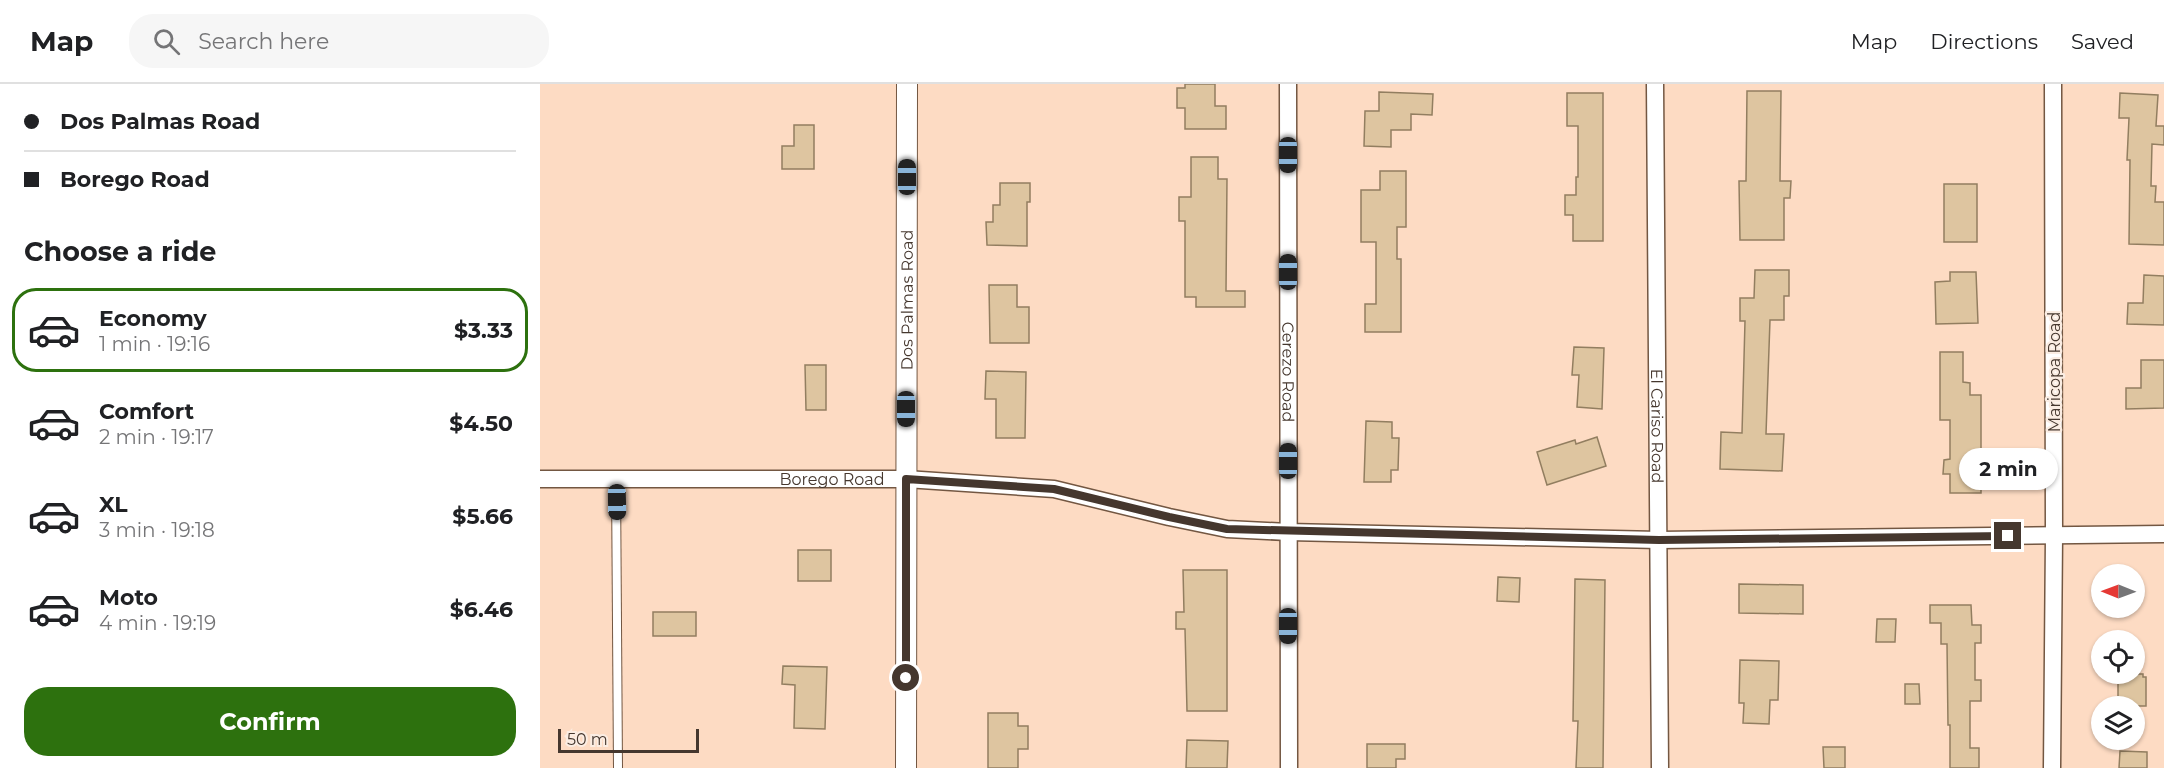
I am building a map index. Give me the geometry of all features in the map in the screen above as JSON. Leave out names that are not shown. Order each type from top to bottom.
[{"type":"street","name":"Dos Palmas Road","points":[[906,768],[907,84]]},
{"type":"street","name":"Cerezo Road","points":[[1288,84],[1289,768]]},
{"type":"street","name":"El Cariso Road","points":[[1655,84],[1660,768]]},
{"type":"street","name":"Maricopa Road","points":[[2052,768],[2053,84]]},
{"type":"street","name":"Borego Road","points":[[540,479],[906,479],[1054,489],[1227,529],[1659,540],[2164,534]]},
{"type":"lane","points":[[616,480],[618,768]]},
{"type":"building","points":[[1185,84],[1215,84],[1215,106],[1226,106],[1226,129],[1185,129],[1185,108],[1177,108],[1177,88],[1185,88]]},
{"type":"building","points":[[1747,91],[1781,91],[1780,181],[1791,181],[1790,198],[1784,198],[1784,240],[1740,240],[1739,181],[1746,181]]},
{"type":"building","points":[[1379,92],[1433,94],[1432,115],[1411,114],[1411,130],[1391,130],[1391,147],[1364,146],[1365,111],[1379,111]]},
{"type":"building","points":[[1567,93],[1603,93],[1603,241],[1573,241],[1573,215],[1565,215],[1565,195],[1576,195],[1576,177],[1578,177],[1578,126],[1567,126]]},
{"type":"building","points":[[2120,93],[2158,95],[2156,126],[2164,126],[2164,145],[2152,144],[2151,186],[2156,186],[2155,202],[2164,202],[2164,245],[2129,244],[2130,160],[2127,160],[2129,118],[2119,118]]},
{"type":"building","points":[[794,125],[814,125],[814,169],[782,169],[782,146],[794,146]]},
{"type":"building","points":[[1191,157],[1218,157],[1218,179],[1227,179],[1226,291],[1245,291],[1245,307],[1196,307],[1196,297],[1185,297],[1185,221],[1179,221],[1179,197],[1191,197]]},
{"type":"building","points":[[1380,171],[1406,171],[1406,227],[1397,227],[1397,259],[1401,259],[1401,332],[1365,332],[1365,304],[1376,304],[1376,242],[1361,242],[1361,190],[1380,190]]},
{"type":"building","points":[[1000,183],[1030,183],[1030,202],[1027,202],[1027,246],[987,245],[986,222],[993,222],[993,205],[1000,205]]},
{"type":"building","points":[[1944,184],[1977,184],[1977,242],[1944,242]]},
{"type":"building","points":[[1755,270],[1789,270],[1789,296],[1784,296],[1784,320],[1770,320],[1766,434],[1784,434],[1782,471],[1720,469],[1721,432],[1742,433],[1745,321],[1740,321],[1740,298],[1754,298]]},
{"type":"building","points":[[1950,272],[1976,272],[1978,323],[1936,324],[1935,282],[1950,281]]},
{"type":"building","points":[[2144,275],[2164,276],[2164,325],[2127,324],[2128,303],[2143,303]]},
{"type":"building","points":[[989,285],[1017,285],[1017,307],[1029,307],[1029,343],[990,343]]},
{"type":"building","points":[[1574,347],[1604,348],[1602,409],[1577,407],[1579,375],[1572,375]]},
{"type":"building","points":[[1940,352],[1963,352],[1963,382],[1970,383],[1970,395],[1981,395],[1981,493],[1950,493],[1950,474],[1943,474],[1944,460],[1950,459],[1950,420],[1940,420]]},
{"type":"building","points":[[2141,360],[2164,360],[2164,408],[2126,409],[2126,388],[2141,388]]},
{"type":"building","points":[[805,365],[826,365],[826,410],[806,410]]},
{"type":"building","points":[[986,371],[1026,372],[1025,438],[996,438],[996,399],[985,399]]},
{"type":"building","points":[[1366,421],[1392,422],[1392,438],[1399,438],[1398,470],[1391,470],[1391,482],[1364,482]]},
{"type":"building","points":[[1597,437],[1606,466],[1547,485],[1537,452],[1575,440],[1576,444]]},
{"type":"building","points":[[798,550],[831,550],[831,581],[798,581]]},
{"type":"building","points":[[1183,570],[1227,570],[1227,711],[1187,711],[1185,629],[1176,629],[1176,612],[1184,612]]},
{"type":"building","points":[[1498,577],[1520,578],[1519,602],[1497,601]]},
{"type":"building","points":[[1575,579],[1605,580],[1603,768],[1576,768],[1578,721],[1573,721]]},
{"type":"building","points":[[1739,584],[1803,585],[1803,614],[1739,613]]},
{"type":"building","points":[[1930,605],[1971,605],[1972,625],[1981,625],[1981,643],[1975,643],[1975,680],[1981,680],[1981,701],[1970,701],[1970,748],[1979,748],[1979,768],[1950,768],[1947,644],[1941,644],[1941,623],[1930,623]]},
{"type":"building","points":[[653,612],[696,612],[696,636],[653,636]]},
{"type":"building","points":[[1877,619],[1896,619],[1895,642],[1876,642]]},
{"type":"building","points":[[1740,660],[1779,661],[1778,700],[1770,700],[1769,724],[1743,723],[1744,703],[1739,703]]},
{"type":"building","points":[[783,666],[827,667],[825,729],[794,728],[795,685],[782,684]]},
{"type":"building","points":[[2146,677],[2146,706],[2145,696],[2118,696],[2118,684],[2145,684]]},
{"type":"building","points":[[1905,684],[1919,684],[1920,704],[1905,704]]},
{"type":"building","points":[[988,713],[1018,713],[1018,726],[1028,726],[1028,749],[1018,749],[1018,768],[988,768]]},
{"type":"building","points":[[1187,740],[1228,741],[1227,768],[1186,768]]},
{"type":"building","points":[[1367,744],[1405,744],[1405,759],[1396,759],[1396,768],[1367,768]]},
{"type":"building","points":[[1823,747],[1845,747],[1845,768],[1824,768]]},
{"type":"building","points":[[2120,751],[2147,752],[2147,768],[2119,768]]},
{"type":"route","points":[[906,678],[906,479],[1054,489],[1227,529],[1659,540],[2008,536]]}]
